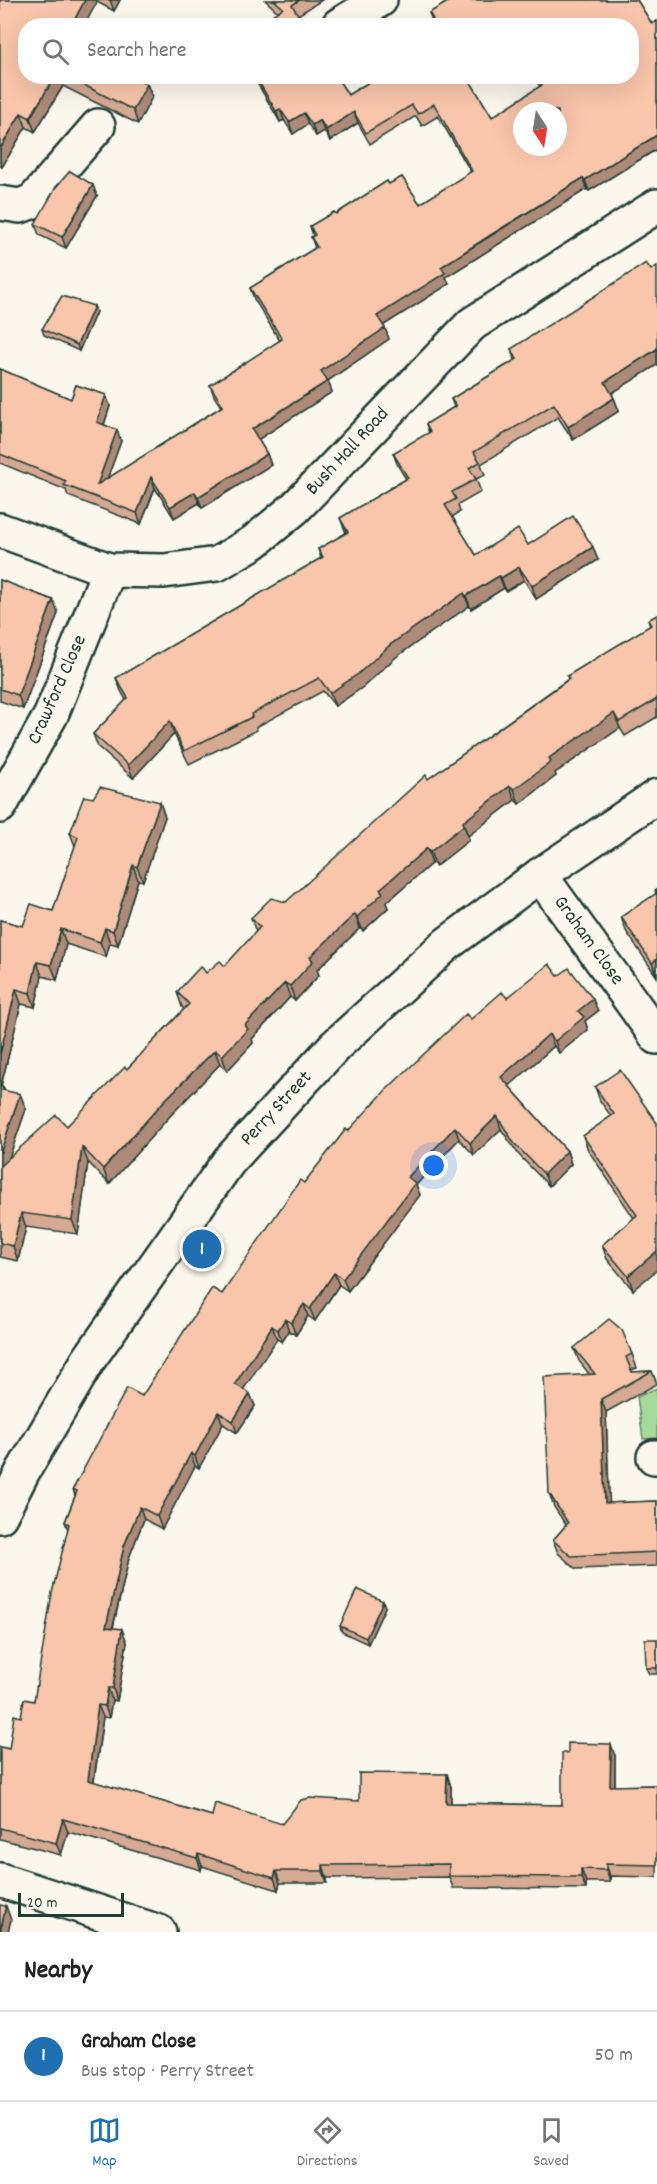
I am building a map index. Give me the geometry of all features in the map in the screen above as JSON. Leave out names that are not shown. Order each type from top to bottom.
[{"type":"street","points":[[350,18],[380,0]]},
{"type":"street","points":[[0,203],[20,206],[33,201],[98,126]]},
{"type":"street","name":"Bush Hall Road","points":[[0,530],[109,570],[164,571],[217,564],[254,542],[295,508],[472,324],[657,206]]},
{"type":"street","name":"Crawford Close","points":[[0,806],[51,715],[109,570]]},
{"type":"street","name":"Perry Street","points":[[0,1516],[23,1471],[89,1359],[229,1161],[335,1046],[447,945],[540,875],[657,796]]},
{"type":"street","name":"Graham Close","points":[[540,875],[657,1037]]},
{"type":"street","points":[[0,1880],[159,1932]]},
{"type":"green space","points":[[657,1388],[657,1438],[643,1439],[637,1397]]},
{"type":"building","points":[[0,0],[85,0],[75,18],[18,18],[18,84],[50,84],[30,118],[21,113],[0,149]]},
{"type":"building","points":[[274,0],[300,0],[292,5],[300,18],[267,18],[283,8]]},
{"type":"building","points":[[451,0],[637,0],[652,24],[657,21],[657,135],[585,180],[583,178],[441,267],[445,273],[377,316],[385,328],[321,371],[328,381],[252,429],[267,454],[198,497],[195,492],[170,507],[151,477],[137,513],[64,485],[66,481],[0,454],[0,369],[71,399],[76,385],[106,395],[97,422],[117,430],[97,485],[223,406],[210,385],[282,339],[250,288],[317,247],[311,237],[315,235],[310,226],[334,212],[336,214],[387,181],[389,184],[402,177],[420,204],[472,171],[434,104],[418,114],[412,105],[366,133],[354,112],[326,130],[320,120],[312,125],[304,113],[289,122],[280,109],[276,111],[260,84],[341,84],[348,95],[366,84],[472,84],[492,117],[513,104],[513,156],[567,156],[567,102],[515,102],[541,84],[639,84],[639,18],[432,18],[429,13]]},
{"type":"building","points":[[82,84],[147,84],[133,110]]},
{"type":"building","points":[[70,171],[93,185],[62,237],[35,224],[56,187]]},
{"type":"building","points":[[646,263],[651,270],[657,266],[657,349],[605,382],[614,398],[568,427],[554,404],[474,452],[480,462],[469,468],[476,479],[452,492],[456,499],[445,505],[476,555],[518,529],[528,545],[573,516],[593,547],[532,586],[519,567],[466,596],[464,593],[391,644],[358,674],[330,693],[319,678],[251,714],[252,717],[184,751],[170,721],[128,765],[93,734],[128,698],[116,678],[323,557],[318,549],[348,532],[340,518],[408,478],[393,453],[430,432],[426,424],[456,406],[451,399],[517,359],[511,349]]},
{"type":"building","points":[[62,296],[94,306],[77,345],[42,329]]},
{"type":"building","points":[[0,580],[53,600],[18,695],[0,689]]},
{"type":"building","points":[[657,615],[657,699],[619,722],[614,713],[549,758],[551,762],[514,789],[510,786],[463,822],[464,825],[430,852],[427,848],[380,889],[383,893],[357,917],[355,914],[310,957],[313,961],[290,986],[285,983],[245,1025],[248,1029],[222,1056],[215,1050],[163,1102],[103,1169],[82,1147],[72,1220],[21,1213],[13,1246],[0,1243],[0,1166],[56,1115],[67,1126],[125,1067],[127,1069],[189,1004],[177,992],[201,966],[206,973],[220,961],[225,966],[260,927],[251,918],[271,898],[286,902],[426,775],[428,779],[569,679],[567,676],[651,625],[648,620]]},
{"type":"building","points":[[100,787],[160,802],[137,867],[133,865],[113,931],[105,928],[100,942],[61,929],[51,965],[37,962],[30,993],[16,989],[0,1054],[0,920],[23,926],[31,904],[53,911],[78,837],[70,833],[84,796],[93,798]]},
{"type":"building","points":[[657,893],[657,959],[652,963],[621,917]]},
{"type":"building","points":[[549,964],[558,976],[569,968],[593,999],[578,1011],[584,1017],[555,1041],[549,1034],[501,1077],[567,1151],[544,1174],[514,1143],[497,1116],[470,1143],[455,1127],[408,1177],[415,1183],[343,1279],[334,1273],[310,1309],[304,1304],[291,1323],[285,1319],[278,1330],[272,1326],[235,1384],[250,1394],[233,1421],[218,1412],[195,1456],[191,1453],[157,1516],[140,1507],[124,1546],[106,1627],[122,1629],[113,1688],[108,1688],[105,1706],[98,1705],[88,1780],[212,1816],[215,1803],[282,1824],[301,1800],[310,1798],[359,1801],[359,1773],[447,1774],[446,1803],[562,1805],[562,1753],[568,1753],[568,1743],[611,1744],[610,1786],[657,1785],[657,1865],[606,1864],[606,1870],[581,1869],[581,1877],[449,1876],[449,1864],[323,1865],[323,1871],[276,1871],[274,1878],[198,1854],[197,1858],[63,1819],[56,1843],[0,1828],[0,1747],[9,1749],[14,1715],[21,1717],[24,1699],[34,1701],[52,1593],[69,1524],[65,1522],[77,1491],[73,1489],[127,1388],[142,1396],[212,1288],[222,1294],[300,1180],[304,1183],[346,1129],[348,1131],[385,1091],[466,1014],[471,1019],[502,992],[507,998]]},
{"type":"building","points":[[620,1070],[657,1123],[657,1251],[628,1276],[602,1245],[637,1215],[583,1136],[614,1114],[595,1087]]},
{"type":"building","points":[[0,1086],[3,1087],[2,1090],[20,1094],[0,1154]]},
{"type":"building","points":[[609,1319],[622,1330],[632,1354],[626,1357],[632,1372],[652,1371],[601,1399],[605,1503],[657,1501],[657,1552],[571,1556],[553,1540],[568,1523],[549,1493],[544,1377],[595,1374],[574,1348]]},
{"type":"building","points":[[357,1589],[383,1601],[366,1638],[340,1626]]},
{"type":"building","points":[[645,1639],[657,1639],[657,1668],[646,1668]]},
{"type":"building","points":[[0,1905],[6,1906],[0,1932]]},
{"type":"place","name":"Graham Close","points":[[202,1249]]}]
